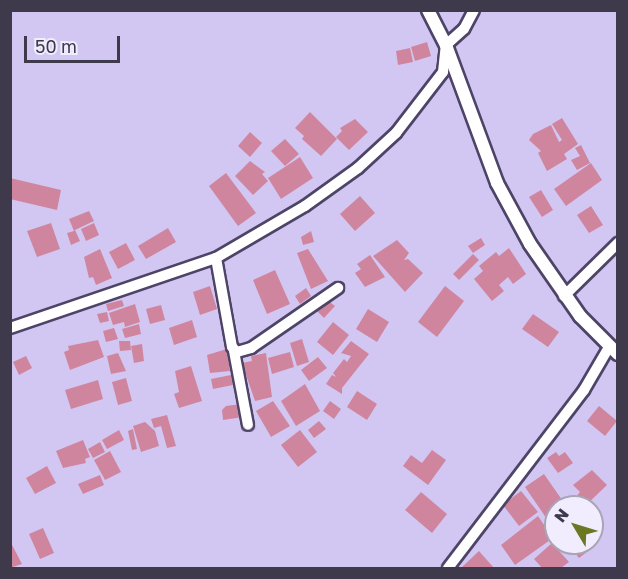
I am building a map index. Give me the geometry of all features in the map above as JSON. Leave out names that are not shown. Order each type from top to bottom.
[{"type":"street","points":[[428,10],[446,45],[497,183],[530,244],[564,296],[614,350],[448,568]]},
{"type":"street","points":[[10,328],[216,258],[305,206],[358,168],[396,133],[443,72],[446,45],[464,29],[474,10]]},
{"type":"street","points":[[564,296],[618,243]]},
{"type":"street","points":[[216,258],[248,425]]},
{"type":"street","points":[[234,351],[240,353],[251,348],[338,288]]},
{"type":"building","points":[[427,42],[431,56],[415,61],[411,47]]},
{"type":"building","points":[[410,48],[413,62],[398,65],[396,51]]},
{"type":"building","points":[[310,112],[337,139],[321,156],[302,139],[304,136],[295,128]]},
{"type":"building","points":[[562,118],[578,144],[564,154],[567,159],[547,171],[538,153],[541,151],[529,140],[533,134],[551,125],[559,142],[562,140],[552,124]]},
{"type":"building","points":[[355,119],[368,132],[349,150],[336,137],[342,131],[340,128]]},
{"type":"building","points":[[250,132],[262,143],[250,157],[238,146]]},
{"type":"building","points":[[285,139],[299,154],[285,166],[271,151]]},
{"type":"building","points":[[581,145],[590,163],[577,170],[571,160],[580,156],[575,148]]},
{"type":"building","points":[[300,157],[313,178],[281,199],[268,178]]},
{"type":"building","points":[[250,161],[265,172],[262,174],[268,181],[253,195],[235,176]]},
{"type":"building","points":[[591,163],[602,180],[566,206],[554,189]]},
{"type":"building","points":[[226,173],[256,213],[238,226],[209,186]]},
{"type":"building","points":[[10,178],[61,190],[57,210],[10,199]]},
{"type":"building","points":[[541,190],[553,210],[542,217],[529,197]]},
{"type":"building","points":[[360,196],[375,213],[355,231],[340,214]]},
{"type":"building","points":[[591,206],[603,225],[589,233],[577,215]]},
{"type":"building","points":[[89,211],[94,221],[75,230],[80,241],[71,245],[67,233],[74,231],[69,219]]},
{"type":"building","points":[[51,223],[60,249],[37,257],[27,231]]},
{"type":"building","points":[[94,223],[99,235],[86,241],[81,229]]},
{"type":"building","points":[[168,228],[176,242],[146,259],[138,246]]},
{"type":"building","points":[[311,231],[314,242],[303,245],[301,237]]},
{"type":"building","points":[[481,238],[485,245],[473,253],[468,246]]},
{"type":"building","points":[[397,240],[409,253],[404,260],[408,259],[423,273],[405,292],[373,256]]},
{"type":"building","points":[[126,243],[135,260],[118,269],[109,252]]},
{"type":"building","points":[[509,248],[526,274],[513,284],[508,277],[499,285],[504,291],[492,301],[474,279],[483,271],[479,266],[496,252],[499,256]]},
{"type":"building","points":[[100,249],[112,278],[96,285],[93,277],[89,278],[84,257]]},
{"type":"building","points":[[308,249],[328,281],[311,289],[297,253]]},
{"type":"building","points":[[473,254],[479,260],[459,280],[453,274]]},
{"type":"building","points":[[370,255],[385,277],[365,287],[355,273],[361,269],[357,264]]},
{"type":"building","points":[[275,270],[290,304],[267,314],[253,280]]},
{"type":"building","points":[[210,286],[217,309],[200,315],[193,292]]},
{"type":"building","points":[[445,286],[464,301],[437,337],[418,322]]},
{"type":"building","points":[[306,288],[311,296],[300,304],[295,296]]},
{"type":"building","points":[[122,300],[124,306],[108,311],[106,304]]},
{"type":"building","points":[[327,300],[335,306],[324,318],[317,311]]},
{"type":"building","points":[[135,304],[140,322],[125,327],[124,322],[113,325],[109,313]]},
{"type":"building","points":[[161,305],[165,320],[150,324],[146,309]]},
{"type":"building","points":[[368,309],[389,322],[377,342],[356,329]]},
{"type":"building","points":[[107,312],[109,321],[100,323],[97,314]]},
{"type":"building","points":[[533,314],[559,332],[548,347],[522,329]]},
{"type":"building","points":[[192,320],[197,337],[174,345],[169,328]]},
{"type":"building","points":[[333,322],[349,335],[333,355],[317,342]]},
{"type":"building","points":[[139,324],[141,334],[125,338],[122,329]]},
{"type":"building","points":[[114,328],[118,339],[106,342],[103,331]]},
{"type":"building","points":[[302,339],[309,362],[297,366],[290,343]]},
{"type":"building","points":[[98,340],[104,357],[70,370],[64,352],[69,350],[68,346]]},
{"type":"building","points":[[119,341],[130,341],[131,350],[120,351]]},
{"type":"building","points":[[351,341],[369,354],[342,388],[342,394],[326,384],[332,375],[336,377],[333,373],[344,359],[347,362],[351,356],[341,353]]},
{"type":"building","points":[[142,344],[144,361],[134,363],[131,346]]},
{"type":"building","points":[[227,349],[230,371],[210,373],[207,355]]},
{"type":"building","points":[[290,352],[294,367],[272,374],[268,358]]},
{"type":"building","points":[[118,353],[126,371],[111,374],[107,356]]},
{"type":"building","points":[[266,353],[272,397],[255,401],[242,363],[252,361],[251,356]]},
{"type":"building","points":[[26,356],[32,368],[19,375],[13,362]]},
{"type":"building","points":[[318,357],[327,368],[309,381],[301,370]]},
{"type":"building","points":[[191,366],[202,401],[179,408],[174,394],[179,392],[175,371]]},
{"type":"building","points":[[231,375],[233,385],[213,389],[211,379]]},
{"type":"building","points":[[126,378],[132,401],[118,405],[112,382]]},
{"type":"building","points":[[98,380],[103,399],[71,409],[65,390]]},
{"type":"building","points":[[305,384],[320,411],[296,426],[281,401]]},
{"type":"building","points":[[357,391],[377,404],[367,420],[347,407]]},
{"type":"building","points":[[273,401],[290,426],[271,437],[256,411]]},
{"type":"building","points":[[330,401],[341,409],[334,419],[323,411]]},
{"type":"building","points":[[241,404],[243,417],[223,420],[222,410],[226,406]]},
{"type":"building","points":[[599,406],[617,421],[605,436],[587,421]]},
{"type":"building","points":[[167,415],[176,446],[167,448],[161,426],[154,428],[151,419]]},
{"type":"building","points":[[319,421],[326,429],[314,438],[308,430]]},
{"type":"building","points":[[145,422],[155,431],[159,446],[141,452],[133,426]]},
{"type":"building","points":[[133,429],[137,449],[132,450],[128,431]]},
{"type":"building","points":[[119,430],[124,440],[107,449],[102,440]]},
{"type":"building","points":[[300,430],[317,452],[298,467],[281,445]]},
{"type":"building","points":[[83,440],[90,457],[85,459],[86,463],[63,468],[56,451]]},
{"type":"building","points":[[100,442],[105,452],[93,458],[88,449]]},
{"type":"building","points":[[432,450],[446,460],[428,485],[403,466],[411,455],[422,463]]},
{"type":"building","points":[[110,451],[121,472],[105,480],[94,460]]},
{"type":"building","points":[[556,452],[559,456],[565,452],[573,463],[558,473],[547,458]]},
{"type":"building","points":[[47,466],[56,483],[35,494],[26,478]]},
{"type":"building","points":[[592,470],[607,485],[597,495],[578,495],[580,492],[573,485]]},
{"type":"building","points":[[544,474],[559,495],[544,495],[544,515],[525,487]]},
{"type":"building","points":[[100,475],[104,485],[83,494],[78,484]]},
{"type":"building","points":[[521,491],[538,512],[519,526],[503,505]]},
{"type":"building","points":[[421,492],[447,514],[432,533],[405,510]]},
{"type":"building","points":[[538,516],[544,525],[544,544],[515,565],[501,545]]},
{"type":"building","points":[[43,528],[54,553],[40,559],[29,534]]},
{"type":"building","points":[[10,541],[22,564],[10,568]]},
{"type":"building","points":[[544,550],[544,555],[563,555],[569,562],[561,568],[542,568],[534,559]]},
{"type":"building","points":[[479,551],[494,568],[462,567]]}]
